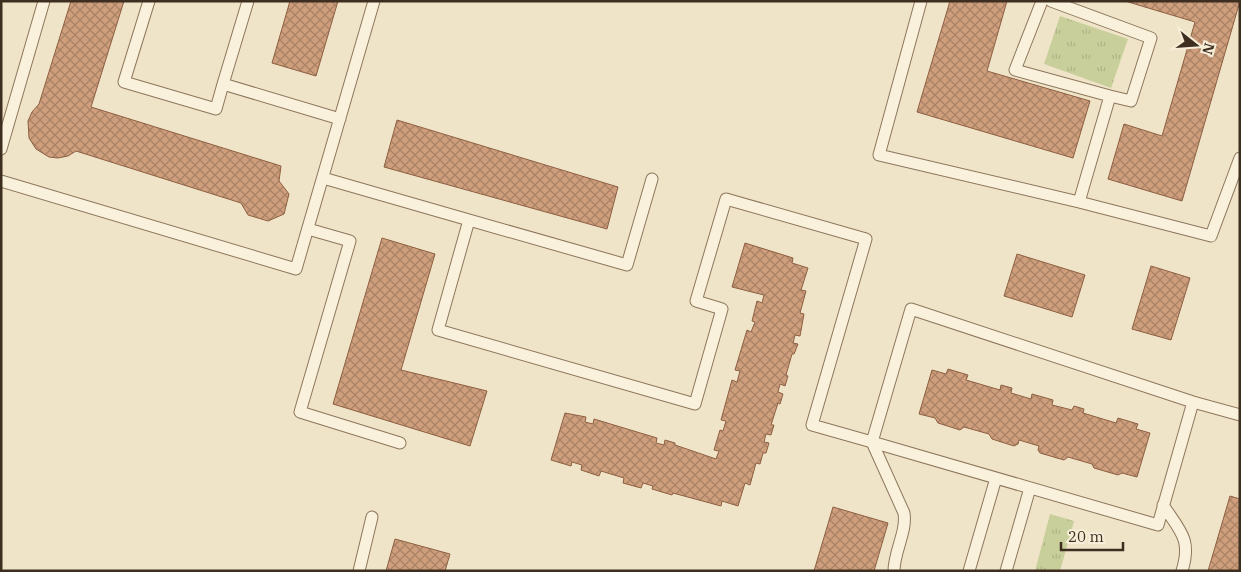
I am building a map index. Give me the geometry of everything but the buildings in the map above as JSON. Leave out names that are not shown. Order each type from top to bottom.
[{"type":"lane","points":[[1,149],[44,1]]},
{"type":"lane","points":[[149,1],[124,82],[216,109],[248,1]]},
{"type":"lane","points":[[1,182],[296,268],[374,1]]},
{"type":"lane","points":[[922,1],[879,155],[1079,202],[1211,236],[1240,158]]},
{"type":"lane","points":[[1042,1],[1015,70],[1131,100],[1151,38],[1051,1]]},
{"type":"lane","points":[[223,84],[340,119]]},
{"type":"lane","points":[[1079,202],[1110,96]]},
{"type":"lane","points":[[323,178],[627,266],[652,179]]},
{"type":"lane","points":[[469,220],[438,330],[695,404],[722,309],[696,301],[726,199],[866,239],[812,425],[1158,525],[1193,402]]},
{"type":"lane","points":[[308,229],[350,241],[300,412],[400,443]]},
{"type":"lane","points":[[894,571],[894,561],[905,524],[904,513],[872,442],[911,309],[1193,402],[1240,415]]},
{"type":"lane","points":[[969,571],[996,478]]},
{"type":"lane","points":[[1006,571],[1030,488]]},
{"type":"lane","points":[[1163,505],[1185,539],[1187,550],[1182,571]]},
{"type":"lane","points":[[359,571],[372,517]]},
{"type":"green space","points":[[1060,16],[1128,39],[1111,88],[1044,64]]},
{"type":"green space","points":[[1050,514],[1074,521],[1060,571],[1035,571]]}]
